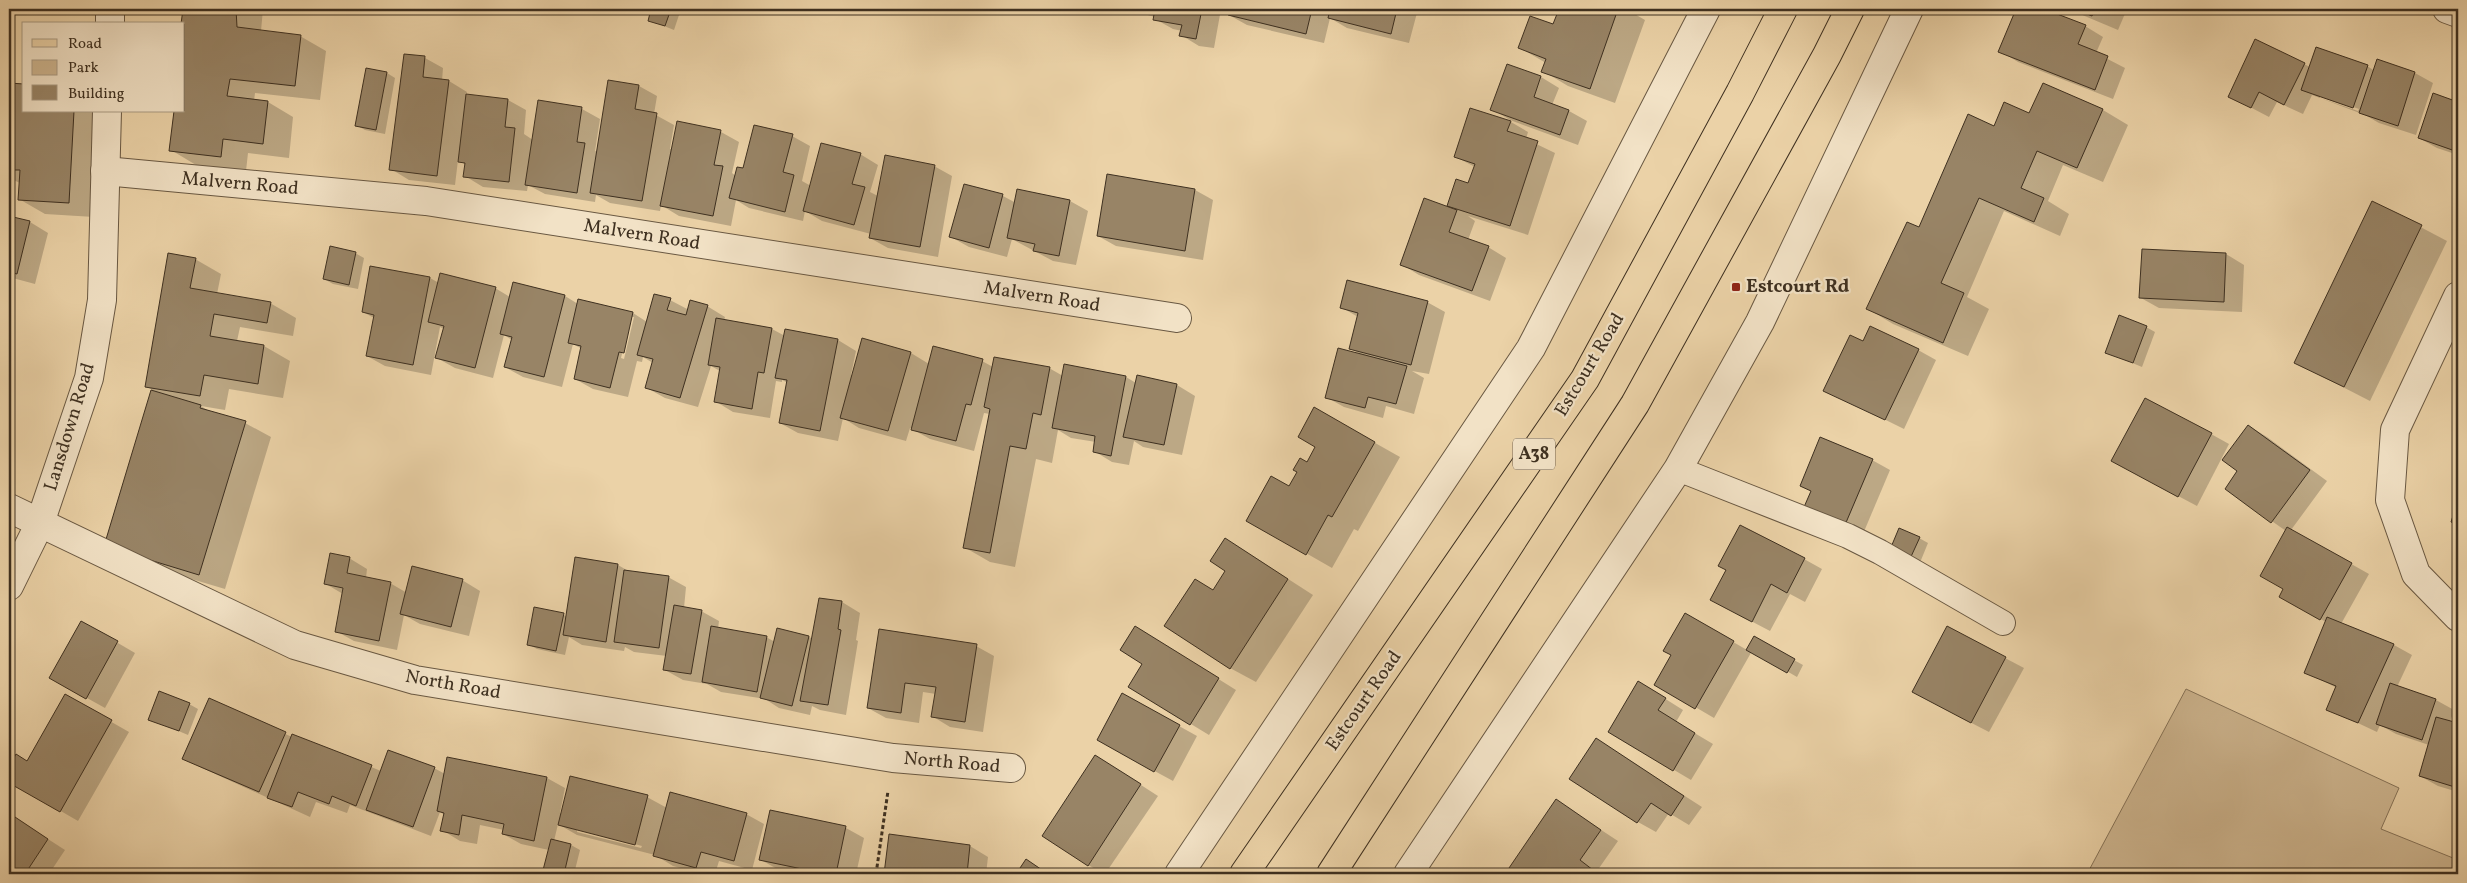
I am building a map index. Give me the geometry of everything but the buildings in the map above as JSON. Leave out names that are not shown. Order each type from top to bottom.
[{"type":"main road","name":"Estcourt Road","points":[[1244,874],[1585,379],[1740,93],[1783,9]]},
{"type":"main road","points":[[1331,874],[1635,404],[1827,55],[1850,9]]},
{"type":"street","points":[[110,9],[110,22]]},
{"type":"street","points":[[1179,874],[1531,348],[1706,9]]},
{"type":"street","points":[[1408,874],[1678,469],[1760,322],[1909,9]]},
{"type":"street","points":[[2447,9],[2458,12]]},
{"type":"street","name":"Lansdown Road","points":[[9,586],[40,523],[89,378],[102,300],[107,112]]},
{"type":"street","name":"Malvern Road","points":[[105,171],[426,201],[1177,318]]},
{"type":"street","points":[[2458,296],[2395,430],[2390,500],[2416,574],[2458,617]]},
{"type":"street","name":"North Road","points":[[9,508],[295,645],[415,680],[893,758],[1011,768]]},
{"type":"lane","points":[[1678,469],[1848,536],[1880,552],[2003,622]]},
{"type":"path","name":"North Road","points":[[876,874],[893,758]]},
{"type":"green space","points":[[2186,689],[2399,788],[2381,829],[2458,860],[2458,874],[2087,874]]},
{"type":"place","name":"Estcourt Rd","points":[[1736,287]]}]
